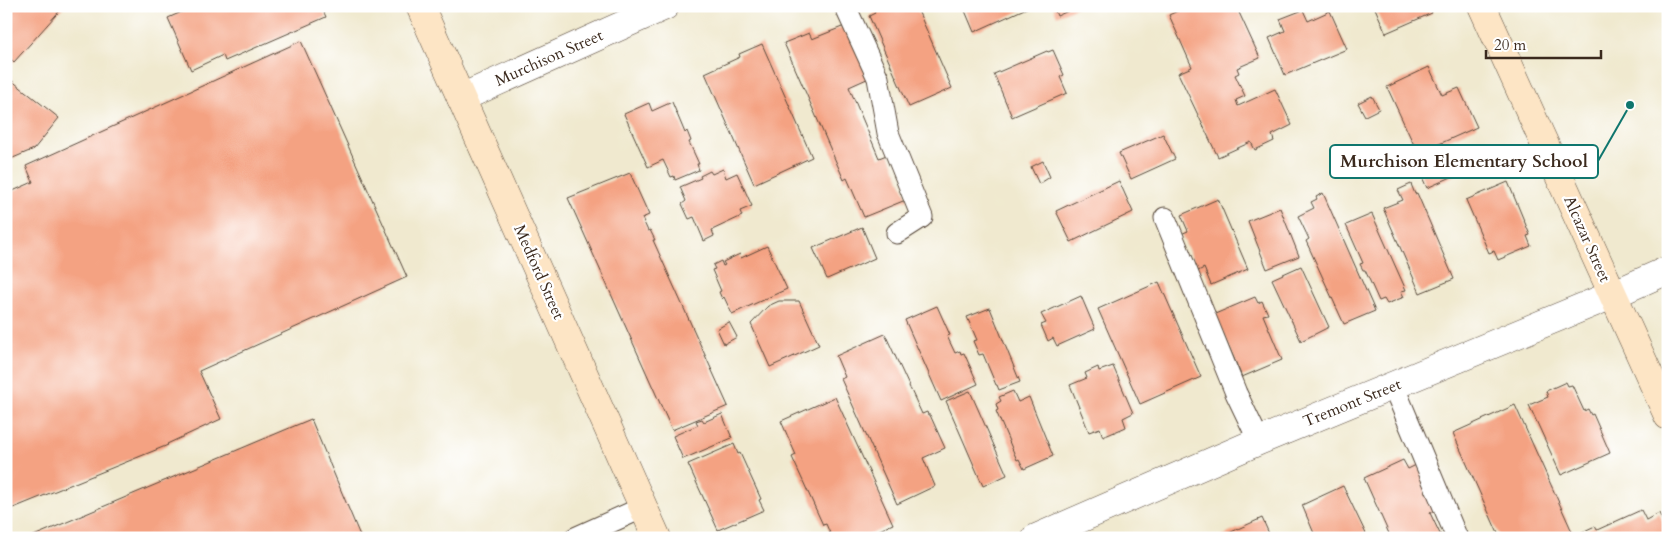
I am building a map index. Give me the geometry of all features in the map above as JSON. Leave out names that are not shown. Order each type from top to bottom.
[{"type":"main road","name":"Medford Street","points":[[420,6],[657,538]]},
{"type":"main road","name":"Alcazar Street","points":[[1482,6],[1668,416]]},
{"type":"street","name":"Murchison Street","points":[[461,98],[666,6]]},
{"type":"street","name":"Tremont Street","points":[[1036,538],[1259,441],[1668,270]]},
{"type":"lane","points":[[845,6],[878,78],[888,133],[922,218],[897,233]]},
{"type":"lane","points":[[1165,218],[1236,393],[1259,441]]},
{"type":"lane","points":[[1394,386],[1457,538]]},
{"type":"lane","points":[[575,538],[644,507]]},
{"type":"building","points":[[6,6],[64,6],[14,62],[6,55]]},
{"type":"building","points":[[195,6],[321,6],[326,17],[225,61],[223,55],[191,70],[168,18]]},
{"type":"building","points":[[872,6],[916,6],[952,88],[909,107],[869,16],[875,13]]},
{"type":"building","points":[[963,6],[1031,6],[974,32]]},
{"type":"building","points":[[1053,6],[1079,6],[1057,16]]},
{"type":"building","points":[[1188,6],[1236,6],[1260,58],[1237,68],[1239,73],[1235,75],[1245,96],[1236,100],[1238,106],[1275,89],[1292,125],[1272,135],[1274,141],[1255,150],[1251,142],[1218,157],[1178,73],[1192,67],[1169,15]]},
{"type":"building","points":[[1374,6],[1429,6],[1432,13],[1386,33]]},
{"type":"building","points":[[1303,10],[1308,21],[1330,11],[1347,49],[1285,75],[1269,38],[1285,31],[1280,19]]},
{"type":"building","points":[[847,25],[869,78],[849,87],[879,158],[889,154],[908,199],[864,217],[847,178],[844,180],[784,43],[809,33],[812,39]]},
{"type":"building","points":[[301,41],[407,277],[199,371],[221,419],[168,445],[6,511],[6,194],[33,182],[26,166]]},
{"type":"building","points":[[762,44],[812,157],[754,184],[705,73],[740,57],[739,54]]},
{"type":"building","points":[[1053,50],[1064,75],[1060,77],[1067,93],[1012,117],[994,74]]},
{"type":"building","points":[[1429,67],[1442,95],[1459,88],[1477,127],[1419,153],[1387,87]]},
{"type":"building","points":[[6,76],[59,118],[34,149],[6,161]]},
{"type":"building","points":[[1372,96],[1379,109],[1365,116],[1358,103]]},
{"type":"building","points":[[672,102],[685,133],[687,131],[691,141],[689,142],[699,164],[697,164],[699,170],[675,180],[674,176],[671,177],[663,160],[648,167],[624,114],[649,103],[652,111]]},
{"type":"building","points":[[1163,134],[1175,159],[1131,179],[1119,153]]},
{"type":"building","points":[[1448,152],[1458,174],[1427,188],[1417,166]]},
{"type":"building","points":[[1043,161],[1050,177],[1039,184],[1031,167]]},
{"type":"building","points":[[723,169],[726,178],[737,173],[752,206],[740,211],[742,216],[712,230],[714,236],[704,241],[694,217],[689,219],[682,204],[686,201],[680,187],[701,178],[700,176],[710,171],[712,174]]},
{"type":"building","points":[[630,173],[649,215],[642,218],[655,240],[653,240],[728,406],[672,430],[568,198]]},
{"type":"building","points":[[1119,181],[1133,212],[1071,242],[1056,211]]},
{"type":"building","points":[[1508,182],[1530,235],[1527,236],[1531,246],[1498,260],[1494,251],[1489,253],[1466,200]]},
{"type":"building","points":[[1411,184],[1415,194],[1417,193],[1454,279],[1420,293],[1383,208],[1403,200],[1398,190]]},
{"type":"building","points":[[1323,193],[1375,311],[1344,324],[1306,241],[1309,239],[1298,216],[1314,208],[1311,202]]},
{"type":"building","points":[[1218,199],[1248,269],[1211,285],[1204,268],[1198,271],[1181,234],[1188,231],[1181,215]]},
{"type":"building","points":[[1280,208],[1299,256],[1267,269],[1248,221]]},
{"type":"building","points":[[1372,214],[1406,290],[1401,291],[1404,297],[1387,304],[1384,299],[1379,301],[1365,270],[1363,270],[1360,264],[1363,263],[1346,225]]},
{"type":"building","points":[[862,227],[875,258],[827,279],[813,248]]},
{"type":"building","points":[[767,246],[787,289],[732,314],[724,297],[722,299],[719,292],[721,291],[712,270],[715,269],[713,265],[721,261],[723,266],[725,265],[723,262],[740,254],[741,258]]},
{"type":"building","points":[[1301,266],[1329,327],[1301,341],[1272,279]]},
{"type":"building","points":[[1159,282],[1201,377],[1140,404],[1098,309]]},
{"type":"building","points":[[1081,296],[1095,329],[1057,346],[1053,338],[1048,341],[1041,325],[1046,323],[1041,314]]},
{"type":"building","points":[[1255,297],[1258,303],[1262,301],[1268,314],[1263,315],[1282,360],[1242,377],[1215,314]]},
{"type":"building","points":[[779,301],[799,301],[819,345],[770,367],[751,324],[768,306]]},
{"type":"building","points":[[937,306],[950,335],[947,336],[955,353],[960,351],[961,354],[964,353],[978,384],[941,401],[905,320]]},
{"type":"building","points":[[990,308],[1020,382],[999,390],[983,354],[979,355],[973,341],[977,340],[967,317]]},
{"type":"building","points":[[729,322],[737,337],[724,344],[717,329]]},
{"type":"building","points":[[885,334],[922,414],[927,412],[930,415],[945,448],[923,458],[935,486],[897,504],[841,379],[845,377],[836,356]]},
{"type":"building","points":[[1113,366],[1133,413],[1123,418],[1126,427],[1103,437],[1100,428],[1089,432],[1070,385],[1087,378],[1085,373],[1098,367],[1099,371]]},
{"type":"building","points":[[1566,382],[1568,386],[1572,385],[1584,411],[1588,409],[1591,415],[1593,414],[1610,453],[1561,475],[1529,405],[1548,397],[1546,391]]},
{"type":"building","points":[[970,391],[1007,475],[983,486],[946,401]]},
{"type":"building","points":[[1013,391],[1018,402],[1029,397],[1053,456],[1024,469],[1019,459],[1017,460],[996,411],[998,410],[996,404],[1001,401],[999,397]]},
{"type":"building","points":[[835,397],[893,524],[862,538],[832,538],[826,524],[823,525],[792,457],[796,455],[781,421]]},
{"type":"building","points":[[1515,405],[1574,536],[1570,538],[1500,538],[1453,433]]},
{"type":"building","points":[[722,414],[732,438],[683,459],[673,436],[698,425],[696,421],[702,419],[704,422]]},
{"type":"building","points":[[311,419],[361,538],[29,538]]},
{"type":"building","points":[[734,444],[761,499],[759,500],[764,510],[718,530],[688,464]]},
{"type":"building","points":[[1403,460],[1408,469],[1418,464],[1438,509],[1430,513],[1442,538],[1391,538],[1364,478]]},
{"type":"building","points":[[1343,486],[1368,538],[1316,538],[1302,505]]},
{"type":"building","points":[[1641,510],[1646,520],[1659,513],[1668,532],[1668,538],[1584,538],[1582,532],[1595,526],[1597,530]]},
{"type":"building","points":[[1262,518],[1271,538],[1218,538]]},
{"type":"place","name":"Murchison Elementary School","points":[[1630,105]]}]
